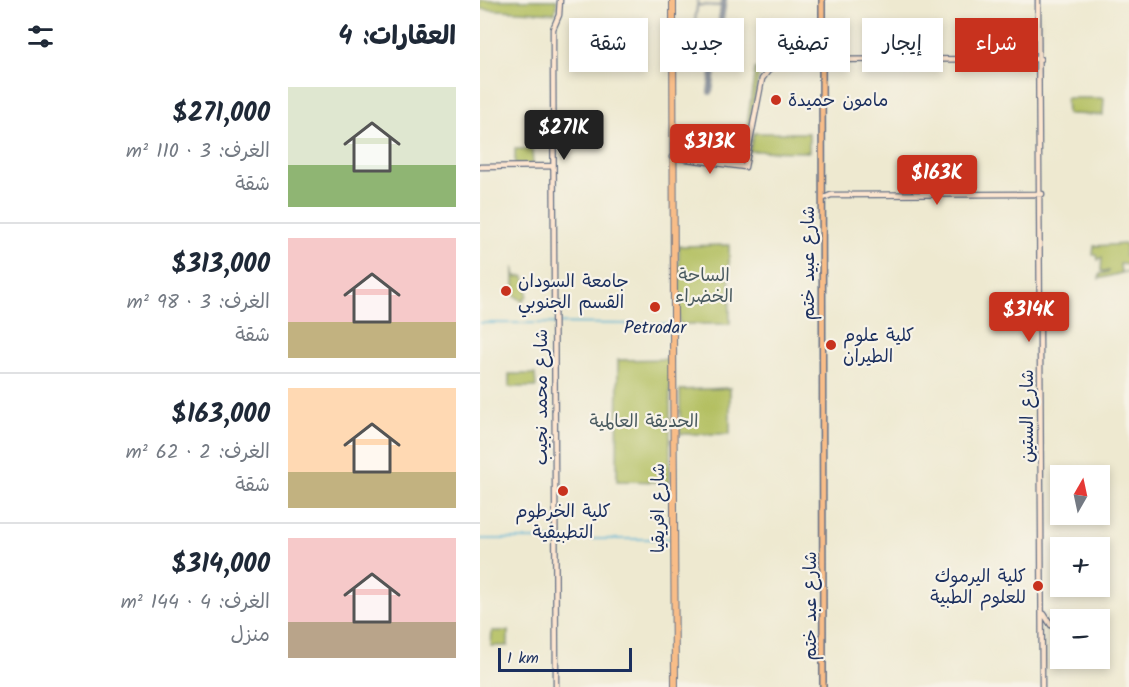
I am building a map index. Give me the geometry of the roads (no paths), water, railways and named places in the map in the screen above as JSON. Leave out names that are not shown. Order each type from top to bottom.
[{"type":"highway","points":[[672,0],[672,114]]},
{"type":"highway","points":[[672,16],[674,289]]},
{"type":"highway","points":[[673,203],[675,220],[674,289]]},
{"type":"highway","name":"شارع افريقيا","points":[[674,289],[676,451],[672,495],[673,630],[676,686]]},
{"type":"highway","name":"شارع افريقيا","points":[[674,327],[672,441],[676,506],[674,564]]},
{"type":"highway","points":[[675,408],[676,417]]},
{"type":"highway","name":"شارع افريقيا","points":[[674,596],[676,686]]},
{"type":"main road","name":"شارع محمد نجيب","points":[[555,687],[551,327],[554,291],[550,31],[557,16],[558,0]]},
{"type":"main road","name":"شارع عبيد ختم","points":[[822,18],[823,0]]},
{"type":"main road","name":"شارع عبيد ختم","points":[[823,0],[823,18]]},
{"type":"main road","name":"شارع الستين","points":[[1040,0],[1043,687]]},
{"type":"main road","name":"شارع الستين","points":[[1040,9],[1038,34],[1040,58]]},
{"type":"main road","points":[[850,58],[1040,58]]},
{"type":"main road","points":[[748,156],[761,76],[765,72]]},
{"type":"main road","points":[[741,168],[748,156],[755,116],[759,110],[761,81],[766,72]]},
{"type":"main road","name":"شارع عبيد ختم","points":[[822,114],[829,111],[824,107],[823,72]]},
{"type":"main road","name":"شارع عبيد ختم","points":[[822,329],[823,72]]},
{"type":"main road","name":"شارع الستين","points":[[1040,84],[1038,134],[1041,193],[1039,404],[1044,614],[1043,678]]},
{"type":"main road","points":[[674,157],[741,168]]},
{"type":"main road","points":[[674,157],[741,168]]},
{"type":"main road","points":[[480,167],[552,166]]},
{"type":"main road","name":"شارع عبيد ختم","points":[[823,175],[824,526]]},
{"type":"main road","points":[[824,195],[1041,193]]},
{"type":"main road","name":"شارع محمد نجيب","points":[[551,327],[554,291]]},
{"type":"main road","points":[[551,327],[561,328]]},
{"type":"main road","name":"شارع عبد ختم","points":[[824,526],[825,687]]},
{"type":"main road","points":[[1044,614],[1050,623]]},
{"type":"waterway","points":[[480,323],[666,324]]},
{"type":"waterway","points":[[480,539],[669,539]]},
{"type":"place","name":"مامون حميدة","points":[[776,100]]},
{"type":"place","name":"جامعة السودان القسم الجنوبي","points":[[506,291]]},
{"type":"place","name":"Petrodar","points":[[655,307]]},
{"type":"place","name":"كلية علوم الطيران","points":[[831,345]]},
{"type":"place","name":"كلية الخرطوم التطبيقية","points":[[563,491]]},
{"type":"place","name":"كلية اليرموك للعلوم الطبية","points":[[1038,586]]},
{"type":"park label","name":"الساحة الخضراء","points":[[704,285]]},
{"type":"park label","name":"الحديقة العالمية","points":[[644,421]]}]
